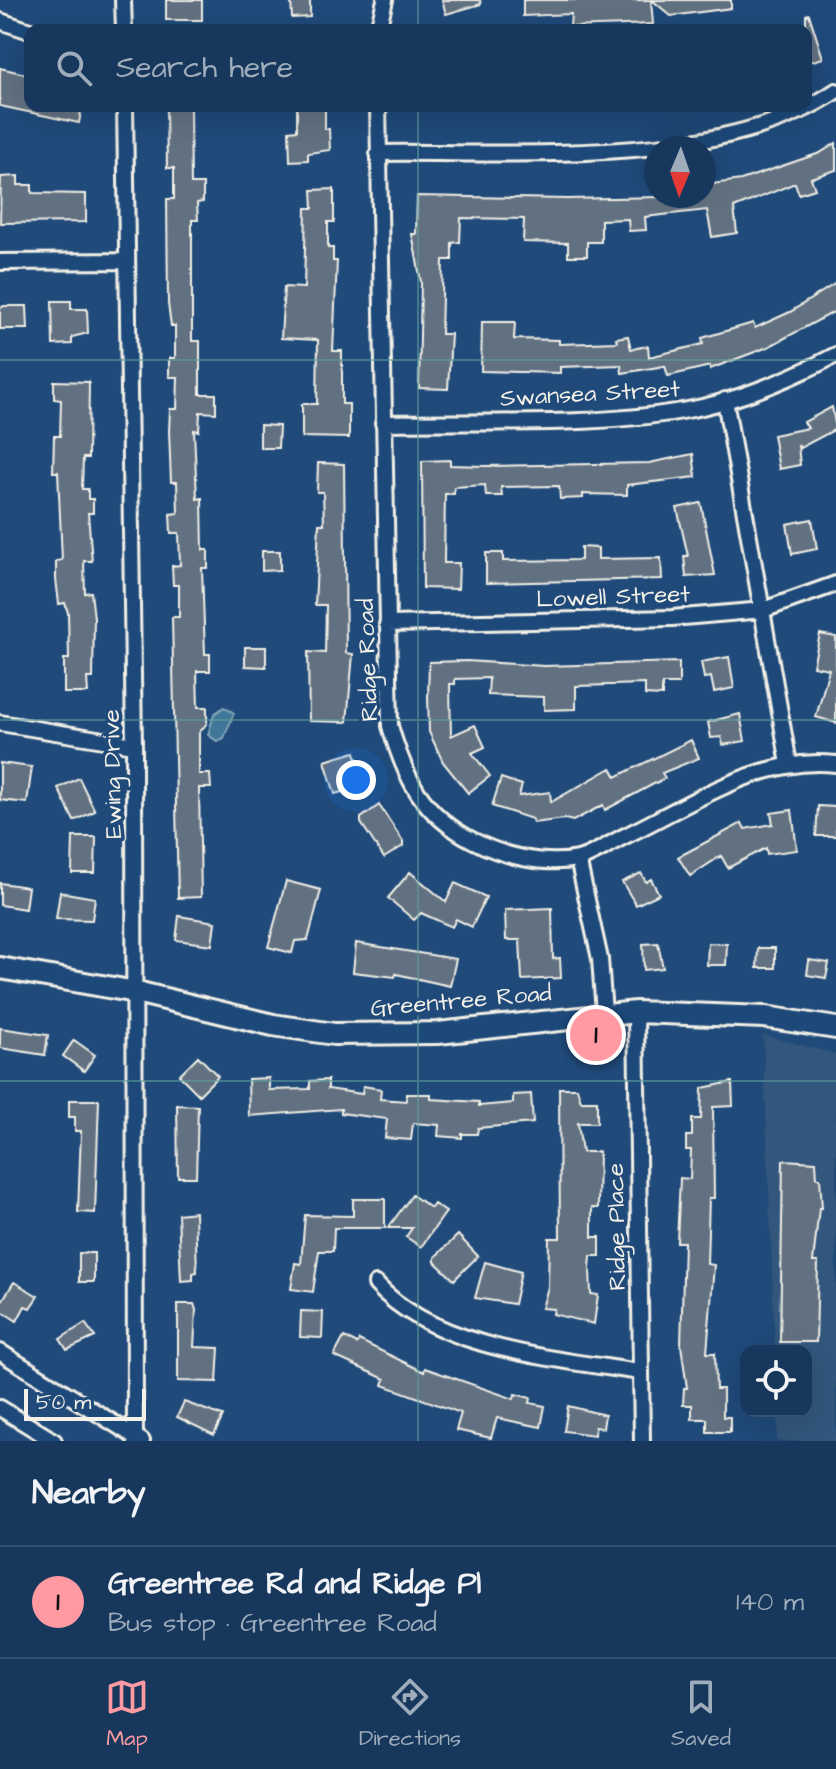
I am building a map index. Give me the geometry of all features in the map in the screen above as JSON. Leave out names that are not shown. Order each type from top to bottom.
[{"type":"street","points":[[123,0],[124,24]]},
{"type":"street","points":[[379,24],[385,0]]},
{"type":"street","points":[[0,21],[24,29]]},
{"type":"street","points":[[812,103],[836,91]]},
{"type":"street","name":"Ewing Drive","points":[[125,112],[134,745],[137,1440]]},
{"type":"street","name":"Ridge Road","points":[[378,112],[390,726],[403,772],[423,802],[455,831],[493,852],[536,859],[578,859],[753,774],[789,764],[836,764]]},
{"type":"street","points":[[378,153],[632,149],[725,137],[771,124],[795,112]]},
{"type":"street","points":[[0,262],[127,261]]},
{"type":"street","name":"Swansea Street","points":[[383,423],[625,417],[683,411],[784,382],[836,355]]},
{"type":"street","points":[[725,400],[789,764]]},
{"type":"street","name":"Lowell Street","points":[[387,624],[672,618],[763,610],[836,584]]},
{"type":"street","points":[[0,723],[134,745]]},
{"type":"street","points":[[578,859],[600,959],[604,1013]]},
{"type":"street","name":"Greentree Road","points":[[0,968],[136,992],[273,1025],[372,1036],[438,1033],[636,1012],[765,1017],[836,1028]]},
{"type":"street","name":"Ridge Place","points":[[636,1012],[642,1441]]},
{"type":"street","points":[[376,1284],[414,1316],[461,1334],[533,1355],[640,1372]]},
{"type":"street","points":[[0,1352],[137,1440]]},
{"type":"street","points":[[0,1408],[54,1441]]},
{"type":"shaded area","points":[[224,707],[234,713],[224,738],[217,741],[208,735],[214,714]]},
{"type":"shaded area","points":[[763,1035],[836,1054],[836,1441],[777,1441],[778,1417],[812,1417],[812,1345],[775,1345]]},
{"type":"building","points":[[166,0],[202,0],[202,20],[166,20]]},
{"type":"building","points":[[291,0],[310,0],[310,17],[292,18]]},
{"type":"building","points":[[442,0],[480,0],[481,4],[446,14]]},
{"type":"building","points":[[523,0],[651,0],[653,24],[570,24],[571,14],[523,16]]},
{"type":"building","points":[[652,0],[731,0],[731,8],[671,16]]},
{"type":"building","points":[[809,14],[823,58],[812,61],[812,24],[806,24],[806,15]]},
{"type":"building","points":[[0,68],[24,74],[24,111],[0,106]]},
{"type":"building","points":[[28,112],[81,112],[79,123]]},
{"type":"building","points":[[166,112],[190,112],[191,184],[203,184],[203,202],[197,203],[198,220],[192,220],[192,341],[200,341],[200,394],[216,394],[216,413],[200,412],[199,431],[194,430],[197,499],[202,498],[203,550],[208,550],[208,568],[202,568],[205,654],[210,654],[210,671],[197,671],[198,707],[207,707],[207,723],[199,733],[199,774],[210,774],[211,788],[199,788],[201,897],[178,898],[172,617],[179,617],[179,585],[173,585],[172,566],[180,565],[179,533],[171,533],[170,514],[178,513],[177,482],[171,482],[169,431],[170,409],[177,409],[178,377],[169,377],[169,358],[175,358],[175,326],[171,326],[168,304],[167,199],[174,199],[174,168],[167,168]]},
{"type":"building","points":[[297,112],[325,112],[330,150],[308,153],[308,160],[290,161],[289,131],[297,130]]},
{"type":"building","points":[[836,143],[836,170],[811,178],[815,189],[799,194],[795,183],[734,208],[737,233],[712,237],[707,210],[645,217],[646,230],[629,231],[628,219],[601,220],[601,242],[587,242],[587,256],[568,256],[568,243],[523,242],[524,219],[461,218],[460,242],[452,243],[452,260],[443,260],[441,334],[451,334],[448,389],[419,388],[421,282],[412,234],[416,234],[417,196],[644,197],[644,208],[716,208],[716,183],[741,180],[820,153]]},
{"type":"building","points":[[18,176],[18,185],[32,185],[32,193],[86,194],[86,222],[0,223],[1,177]]},
{"type":"building","points":[[334,189],[334,222],[328,222],[328,248],[333,248],[333,261],[337,261],[333,351],[342,351],[342,404],[349,404],[349,438],[302,437],[302,404],[317,404],[318,340],[281,338],[284,287],[304,288],[306,208],[313,208],[312,190]]},
{"type":"building","points":[[836,283],[836,311],[768,347],[710,369],[710,366],[668,376],[665,366],[622,373],[621,365],[560,367],[560,373],[481,371],[482,322],[515,322],[514,339],[559,340],[559,344],[617,342],[616,338],[628,336],[631,349],[648,346],[649,357],[703,344],[702,338],[753,323],[755,328],[790,312]]},
{"type":"building","points":[[52,301],[71,301],[71,309],[87,309],[88,333],[72,337],[72,344],[53,345]]},
{"type":"building","points":[[27,306],[28,329],[0,329],[0,308]]},
{"type":"building","points":[[54,381],[89,382],[88,458],[83,458],[82,489],[88,489],[88,499],[93,499],[93,513],[88,513],[92,561],[84,561],[85,593],[91,592],[94,618],[93,678],[87,678],[88,693],[64,693],[64,659],[69,659],[68,613],[65,603],[59,604],[56,579],[56,561],[62,560],[58,472],[53,472],[54,436],[60,436],[61,400],[54,399]]},
{"type":"building","points":[[832,407],[836,429],[800,448],[798,445],[800,465],[779,469],[773,435],[808,428],[804,422]]},
{"type":"building","points":[[260,425],[279,426],[278,448],[260,448]]},
{"type":"building","points":[[693,454],[696,477],[627,485],[627,495],[583,494],[583,498],[560,499],[559,486],[501,487],[502,496],[486,496],[485,485],[454,487],[454,494],[445,494],[444,563],[459,563],[458,589],[423,588],[422,461],[450,460],[450,465],[485,466],[649,463]]},
{"type":"building","points":[[318,463],[344,464],[346,653],[353,654],[347,722],[309,721],[308,652],[325,653],[326,605],[315,605],[319,524],[324,524],[323,492],[317,492]]},
{"type":"building","points":[[701,503],[715,575],[686,577],[684,556],[688,556],[677,508]]},
{"type":"building","points":[[812,519],[817,549],[792,554],[787,524]]},
{"type":"building","points":[[581,547],[598,548],[598,559],[661,558],[662,579],[486,583],[486,553],[503,553],[503,561],[581,560]]},
{"type":"building","points":[[262,551],[280,551],[280,570],[262,571]]},
{"type":"building","points":[[820,634],[836,637],[836,723],[816,717],[829,669],[813,666]]},
{"type":"building","points":[[245,647],[266,647],[266,667],[245,666]]},
{"type":"building","points":[[729,657],[734,688],[714,692],[711,677],[704,678],[701,662]]},
{"type":"building","points":[[429,662],[544,666],[679,662],[679,684],[662,684],[662,696],[645,695],[645,684],[576,686],[576,709],[544,710],[544,697],[488,695],[489,678],[455,679],[455,684],[450,684],[451,736],[475,725],[485,747],[472,753],[490,776],[468,793],[443,762],[429,732],[428,697]]},
{"type":"building","points":[[740,714],[745,741],[723,745],[721,737],[711,738],[708,722]]},
{"type":"building","points":[[691,740],[699,758],[662,773],[665,778],[605,810],[603,805],[573,821],[533,823],[532,819],[492,806],[501,778],[522,785],[519,796],[550,792],[551,802],[611,768],[616,777]]},
{"type":"building","points":[[355,752],[361,772],[352,775],[356,788],[335,794],[325,761]]},
{"type":"building","points":[[0,763],[32,767],[27,803],[0,800]]},
{"type":"building","points":[[79,778],[95,811],[74,821],[58,788]]},
{"type":"building","points":[[379,805],[403,841],[403,846],[384,858],[361,823],[361,818]]},
{"type":"building","points":[[818,806],[836,807],[836,836],[816,836]]},
{"type":"building","points":[[792,810],[797,850],[767,854],[766,848],[728,868],[721,856],[690,876],[678,857],[742,823],[745,829],[773,824],[771,813]]},
{"type":"building","points":[[73,837],[96,837],[95,873],[72,873]]},
{"type":"building","points":[[410,872],[446,902],[455,883],[486,897],[472,927],[456,919],[452,927],[421,913],[414,920],[388,898]]},
{"type":"building","points":[[641,873],[646,882],[651,879],[659,894],[636,905],[622,882]]},
{"type":"building","points":[[286,881],[321,890],[308,940],[295,941],[292,953],[268,947]]},
{"type":"building","points":[[0,883],[28,887],[25,909],[0,905]]},
{"type":"building","points":[[60,892],[95,898],[92,920],[56,919]]},
{"type":"building","points":[[552,908],[553,959],[560,958],[561,978],[522,980],[520,940],[506,940],[505,910]]},
{"type":"building","points":[[179,916],[215,922],[212,945],[176,940]]},
{"type":"building","points":[[356,943],[456,959],[450,986],[396,974],[395,977],[353,972]]},
{"type":"building","points":[[658,943],[663,968],[644,970],[643,944]]},
{"type":"building","points":[[708,943],[727,944],[726,965],[707,965]]},
{"type":"building","points":[[758,948],[775,948],[775,968],[757,968]]},
{"type":"building","points":[[809,960],[829,963],[826,978],[807,975]]},
{"type":"building","points":[[0,1028],[48,1035],[45,1055],[0,1048]]},
{"type":"building","points":[[74,1040],[95,1055],[84,1071],[63,1056]]},
{"type":"building","points":[[198,1056],[218,1076],[199,1095],[179,1075]]},
{"type":"building","points":[[269,1078],[269,1090],[310,1089],[310,1081],[328,1080],[328,1089],[362,1094],[363,1086],[381,1089],[380,1099],[406,1101],[406,1094],[431,1094],[431,1099],[479,1102],[479,1106],[513,1103],[513,1095],[531,1094],[533,1123],[478,1128],[477,1134],[462,1134],[462,1138],[438,1136],[439,1125],[413,1123],[411,1140],[385,1138],[387,1119],[341,1113],[341,1109],[249,1116],[248,1079]]},
{"type":"building","points":[[732,1082],[733,1106],[713,1107],[714,1198],[709,1198],[707,1264],[714,1265],[707,1353],[715,1353],[716,1389],[723,1389],[723,1417],[730,1417],[730,1432],[707,1432],[707,1419],[692,1419],[692,1405],[683,1405],[684,1388],[687,1388],[681,1345],[684,1242],[677,1242],[680,1178],[690,1179],[691,1150],[686,1150],[686,1136],[692,1136],[692,1119],[701,1119],[702,1088]]},
{"type":"building","points":[[559,1088],[577,1088],[581,1101],[597,1101],[597,1123],[578,1123],[582,1152],[599,1152],[598,1208],[592,1208],[592,1237],[600,1237],[600,1256],[591,1256],[590,1269],[591,1294],[598,1295],[594,1324],[553,1314],[554,1309],[542,1308],[548,1287],[549,1238],[560,1238]]},
{"type":"building","points":[[69,1100],[99,1100],[95,1213],[78,1212],[81,1131],[75,1131],[75,1117],[69,1117]]},
{"type":"building","points":[[177,1105],[198,1106],[196,1177],[178,1177]]},
{"type":"building","points":[[783,1160],[816,1162],[817,1178],[820,1178],[822,1208],[819,1208],[813,1262],[818,1262],[816,1342],[780,1342]]},
{"type":"building","points":[[412,1195],[431,1208],[434,1204],[446,1212],[421,1247],[406,1237],[412,1228],[388,1228]]},
{"type":"building","points":[[353,1199],[385,1199],[385,1228],[334,1228],[333,1251],[319,1251],[313,1292],[291,1289],[295,1263],[301,1264],[305,1215],[353,1216]]},
{"type":"building","points":[[195,1212],[197,1272],[193,1273],[193,1280],[181,1281],[178,1214]]},
{"type":"building","points":[[458,1235],[478,1256],[454,1280],[435,1262],[435,1257]]},
{"type":"building","points":[[79,1253],[94,1253],[94,1282],[79,1282]]},
{"type":"building","points":[[485,1262],[521,1272],[514,1304],[475,1298]]},
{"type":"building","points":[[14,1282],[38,1296],[30,1308],[25,1306],[17,1321],[0,1310],[0,1304]]},
{"type":"building","points":[[178,1304],[194,1304],[194,1347],[219,1348],[217,1382],[178,1381]]},
{"type":"building","points":[[301,1311],[323,1312],[322,1338],[300,1337]]},
{"type":"building","points":[[85,1323],[95,1337],[67,1350],[60,1339]]},
{"type":"building","points":[[344,1337],[357,1344],[359,1340],[424,1372],[425,1368],[514,1399],[515,1394],[531,1398],[530,1403],[545,1406],[541,1427],[497,1418],[491,1438],[456,1430],[461,1413],[383,1385],[385,1379],[334,1356]]},
{"type":"building","points":[[184,1402],[223,1416],[214,1435],[177,1417]]},
{"type":"building","points":[[568,1406],[605,1415],[603,1428],[595,1427],[594,1435],[564,1431]]},
{"type":"place","name":"Greentree Rd and Ridge Pl","points":[[596,1035]]}]
